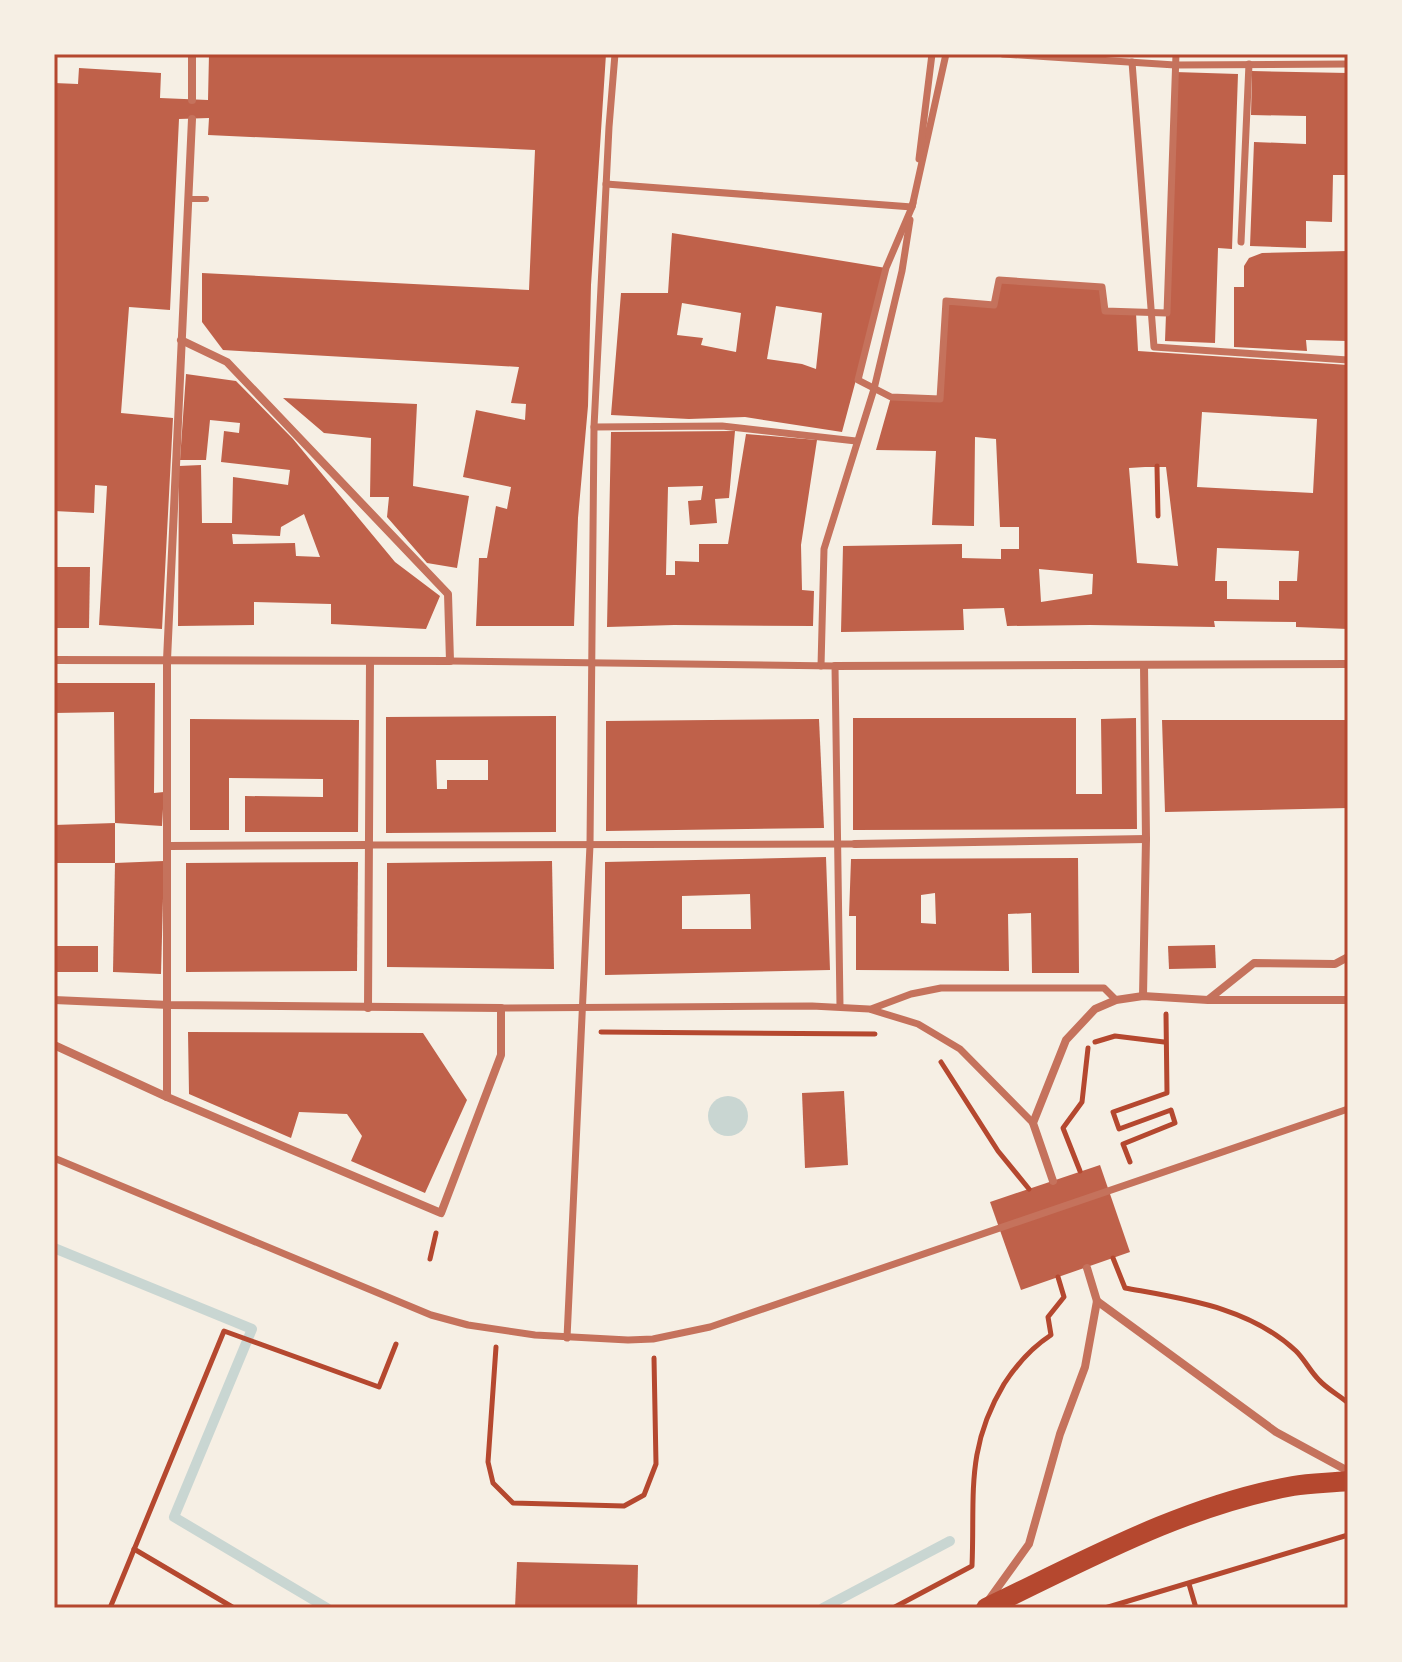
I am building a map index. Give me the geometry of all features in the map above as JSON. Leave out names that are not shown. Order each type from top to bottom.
[{"type":"main road","points":[[984,1608],[1077,1564],[1210,1508],[1294,1486],[1348,1481]]},
{"type":"street","points":[[192,54],[192,100]]},
{"type":"street","points":[[567,1338],[590,845],[594,427],[615,54]]},
{"type":"street","points":[[821,666],[824,549],[874,389],[902,271],[932,54]]},
{"type":"street","points":[[946,54],[912,207],[886,268],[858,380],[891,397],[940,399],[946,301],[994,305],[999,280],[1102,287],[1105,311],[1167,313],[1176,54]]},
{"type":"street","points":[[1003,54],[1175,65],[1348,64]]},
{"type":"street","points":[[1325,54],[1325,63]]},
{"type":"street","points":[[1132,62],[1154,347],[1348,360]]},
{"type":"street","points":[[1241,242],[1249,64]]},
{"type":"street","points":[[167,1097],[167,660],[192,119]]},
{"type":"street","points":[[606,184],[912,207]]},
{"type":"street","points":[[181,340],[227,362],[448,594],[450,661]]},
{"type":"street","points":[[594,427],[722,426],[856,441]]},
{"type":"street","points":[[54,660],[821,666],[1348,664]]},
{"type":"street","points":[[368,1008],[370,662]]},
{"type":"street","points":[[1143,996],[1146,839],[1144,665]]},
{"type":"street","points":[[835,666],[840,1006]]},
{"type":"street","points":[[169,846],[855,844],[1146,839]]},
{"type":"street","points":[[1208,1000],[1254,963],[1335,964],[1348,957]]},
{"type":"street","points":[[869,1009],[911,994],[941,988],[1104,988],[1116,1000]]},
{"type":"street","points":[[1033,1123],[1066,1040],[1095,1009],[1116,1000],[1143,996],[1208,1000],[1348,1000]]},
{"type":"street","points":[[54,1000],[368,1008],[840,1006],[869,1009],[918,1024],[960,1049],[1033,1123],[1053,1181]]},
{"type":"street","points":[[54,1045],[167,1097],[441,1213],[501,1055],[501,1008]]},
{"type":"street","points":[[54,1158],[431,1315],[499,1331],[567,1338],[653,1339],[710,1327],[1348,1109]]},
{"type":"street","points":[[984,1608],[1029,1544],[1060,1434],[1085,1367],[1097,1301],[1087,1268]]},
{"type":"street","points":[[1097,1301],[1276,1432],[1348,1471]]},
{"type":"lane","points":[[190,199],[206,199]]},
{"type":"path","points":[[1157,466],[1158,516]]},
{"type":"path","points":[[1138,1182],[1123,1144],[1175,1123],[1171,1110],[1119,1129],[1113,1112],[1167,1093],[1164,1042],[1166,999]]},
{"type":"path","points":[[580,1032],[864,1033],[889,1036]]},
{"type":"path","points":[[1080,1171],[1063,1128],[1082,1102],[1087,1049],[1099,1039],[1115,1036],[1164,1042]]},
{"type":"path","points":[[935,1056],[998,1151],[1029,1189]]},
{"type":"path","points":[[430,1259],[441,1213]]},
{"type":"path","points":[[1113,1258],[1125,1288],[1190,1299],[1237,1314],[1264,1327],[1297,1352],[1319,1381],[1348,1403]]},
{"type":"path","points":[[893,1608],[972,1566],[977,1446],[988,1410],[1012,1371],[1034,1346],[1051,1335],[1048,1317],[1064,1297],[1058,1277]]},
{"type":"path","points":[[110,1608],[224,1331],[379,1387],[396,1344]]},
{"type":"path","points":[[499,1331],[488,1462],[493,1483],[513,1503],[624,1506],[644,1495],[656,1464],[653,1339]]},
{"type":"path","points":[[1105,1608],[1348,1535]]},
{"type":"path","points":[[134,1549],[234,1608]]},
{"type":"path","points":[[1189,1584],[1196,1608]]},
{"type":"path","points":[[221,1600],[221,1608]]},
{"type":"shaded area","points":[[728,1096],[742,1102],[748,1116],[742,1130],[728,1136],[714,1130],[708,1116],[714,1102]]},
{"type":"building","points":[[209,54],[606,54],[574,626],[476,626],[479,558],[487,558],[496,506],[507,509],[511,487],[463,477],[476,410],[525,420],[526,404],[511,403],[519,367],[223,350],[202,322],[202,273],[529,290],[535,150],[208,135],[209,118],[179,119],[170,310],[129,307],[121,413],[173,418],[162,629],[99,625],[107,486],[95,485],[94,513],[54,511],[54,83],[78,84],[79,68],[161,73],[160,98],[208,100]]},
{"type":"building","points":[[1277,54],[1313,54],[1313,57],[1277,57]]},
{"type":"building","points":[[1252,71],[1348,73],[1348,175],[1333,175],[1332,222],[1306,221],[1306,248],[1250,246],[1254,142],[1306,144],[1306,116],[1251,115]]},
{"type":"building","points":[[1175,72],[1238,74],[1232,249],[1218,248],[1215,343],[1165,341]]},
{"type":"building","points":[[672,233],[886,268],[842,432],[745,417],[689,419],[611,415],[621,293],[668,293]],"holes":[[[682,303],[741,313],[736,352],[701,345],[703,338],[677,335]],[[776,306],[822,313],[816,369],[767,359]]]},
{"type":"building","points":[[1348,251],[1348,341],[1306,340],[1307,351],[1234,347],[1234,287],[1244,287],[1244,266],[1249,258],[1262,253]]},
{"type":"building","points":[[999,280],[1102,287],[1105,311],[1136,313],[1138,351],[1348,365],[1348,629],[1296,627],[1296,622],[1214,621],[1215,627],[1007,626],[1004,608],[963,609],[964,630],[841,632],[843,546],[962,544],[962,558],[1001,559],[1001,549],[1019,549],[1019,527],[1000,527],[996,439],[975,437],[974,526],[932,525],[936,451],[876,450],[891,397],[940,399],[946,301],[994,305]],"holes":[[[1202,412],[1317,419],[1313,493],[1197,487]],[[1166,467],[1178,566],[1137,563],[1129,468]],[[1217,548],[1299,551],[1297,581],[1279,581],[1279,600],[1227,599],[1227,581],[1215,581]],[[1039,569],[1093,574],[1092,594],[1041,602]]]},
{"type":"building","points":[[186,374],[236,381],[293,439],[395,562],[440,596],[426,629],[331,624],[331,604],[254,602],[254,625],[178,626],[179,466],[201,465],[202,523],[232,523],[233,477],[288,485],[290,470],[221,462],[224,431],[239,433],[240,423],[210,420],[206,460],[180,460]],"holes":[[[304,514],[320,557],[296,556],[295,543],[233,544],[232,534],[280,536],[281,527]]]},
{"type":"building","points":[[283,398],[417,404],[413,486],[469,496],[457,568],[427,563],[387,517],[389,497],[370,497],[371,438],[324,433]]},
{"type":"building","points":[[735,431],[729,498],[715,499],[717,523],[690,525],[688,501],[701,500],[703,486],[668,487],[666,575],[675,575],[675,561],[699,562],[699,544],[728,544],[746,434],[817,440],[801,545],[802,590],[814,591],[813,626],[607,627],[611,432]]},
{"type":"building","points":[[54,567],[90,567],[89,628],[54,628]]},
{"type":"building","points":[[54,683],[155,683],[154,793],[164,792],[162,826],[115,823],[114,712],[54,713]]},
{"type":"building","points":[[556,716],[556,832],[386,833],[386,717]],"holes":[[[436,760],[488,760],[488,780],[447,780],[447,789],[437,789]]]},
{"type":"building","points":[[853,718],[1076,718],[1076,794],[1102,794],[1101,719],[1136,718],[1137,829],[853,830]]},
{"type":"building","points":[[190,719],[359,720],[358,832],[245,832],[245,796],[323,797],[323,779],[229,778],[229,830],[190,830]]},
{"type":"building","points":[[819,719],[824,828],[606,831],[606,721]]},
{"type":"building","points":[[1162,720],[1348,720],[1348,808],[1165,812]]},
{"type":"building","points":[[115,823],[115,863],[54,863],[54,825]]},
{"type":"building","points":[[826,857],[830,970],[605,975],[605,862]],"holes":[[[750,894],[751,929],[682,929],[682,896]]]},
{"type":"building","points":[[1078,858],[1079,973],[1032,973],[1031,913],[1008,914],[1009,971],[856,970],[856,916],[849,916],[851,859]],"holes":[[[935,893],[936,924],[921,923],[921,895]]]},
{"type":"building","points":[[164,861],[161,974],[113,972],[115,863]]},
{"type":"building","points":[[552,861],[554,969],[387,967],[387,863]]},
{"type":"building","points":[[358,862],[357,971],[186,972],[186,863]]},
{"type":"building","points":[[1215,945],[1216,968],[1169,969],[1168,946]]},
{"type":"building","points":[[54,946],[98,946],[98,972],[54,972]]},
{"type":"building","points":[[188,1032],[423,1033],[467,1100],[425,1193],[351,1161],[362,1136],[347,1114],[299,1112],[291,1138],[189,1094]]},
{"type":"building","points":[[844,1091],[848,1165],[805,1168],[802,1093]]},
{"type":"building","points":[[1100,1165],[1130,1252],[1021,1290],[990,1202]]},
{"type":"building","points":[[517,1562],[638,1565],[637,1608],[515,1608]]},
{"type":"waterway","points":[[54,1248],[252,1329],[174,1517],[327,1608]]},
{"type":"waterway","points":[[823,1608],[950,1541]]}]
